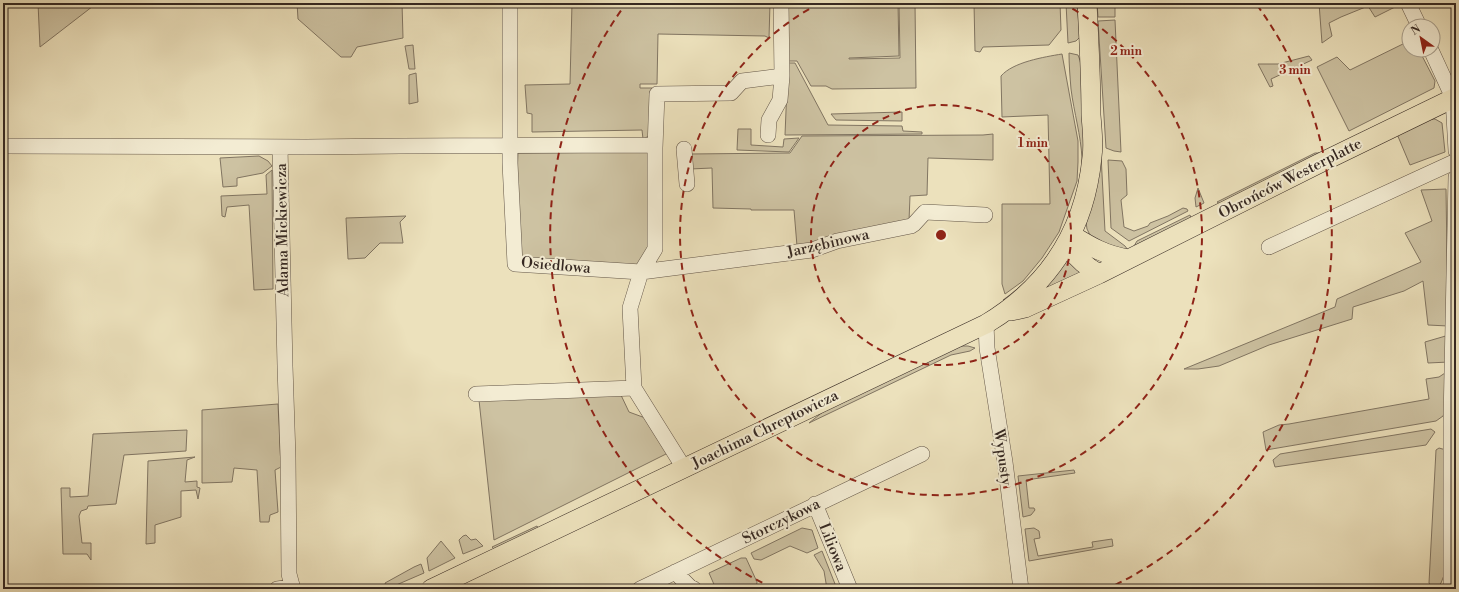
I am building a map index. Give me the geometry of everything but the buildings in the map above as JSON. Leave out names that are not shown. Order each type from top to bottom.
[{"type":"main road","name":"Joachima Chreptowicza","points":[[431,589],[986,324],[1004,313],[1034,287],[1056,260],[1069,240],[1085,199],[1092,157],[1087,3]]},
{"type":"main road","name":"Obrońców Westerplatte","points":[[1004,313],[1025,308],[1099,274],[1318,164],[1455,98]]},
{"type":"main road","points":[[1069,240],[1113,257],[1128,259]]},
{"type":"main road","points":[[1069,240],[1074,256],[1086,267],[1099,274]]},
{"type":"street","name":"Osiedlowa","points":[[510,3],[510,163],[515,264],[641,272]]},
{"type":"street","points":[[768,135],[769,120],[780,100],[782,76],[781,3]]},
{"type":"street","points":[[1408,3],[1415,18]]},
{"type":"street","points":[[1434,58],[1455,98],[1456,151]]},
{"type":"street","points":[[684,468],[634,388],[630,308],[641,272],[655,249],[659,147],[657,89],[731,93],[742,81],[782,76]]},
{"type":"street","points":[[280,147],[511,145],[659,147]]},
{"type":"street","name":"Adama Mickiewicza","points":[[3,146],[280,147],[288,457],[289,574],[293,588]]},
{"type":"street","points":[[684,149],[687,184]]},
{"type":"street","points":[[1268,247],[1456,161]]},
{"type":"street","points":[[1451,589],[1451,422],[1456,178]]},
{"type":"street","name":"Jarzębinowa","points":[[641,272],[812,250],[837,240],[911,226],[925,212],[985,215]]},
{"type":"street","name":"Wypusty","points":[[986,324],[987,348],[1005,462],[1021,589]]},
{"type":"street","points":[[476,394],[634,388]]},
{"type":"street","name":"Storczykowa","points":[[640,589],[922,454]]},
{"type":"street","name":"Liliowa","points":[[815,504],[850,589]]},
{"type":"street","points":[[676,572],[690,587],[694,589]]},
{"type":"street","points":[[277,589],[293,588]]},
{"type":"shaded area","points":[[38,3],[97,3],[40,47]]},
{"type":"shaded area","points":[[297,3],[402,3],[403,38],[357,47],[351,57],[341,57],[298,19]]},
{"type":"shaded area","points":[[572,3],[770,3],[769,38],[765,36],[658,34],[657,84],[640,84],[640,88],[652,88],[651,135],[643,139],[642,130],[532,132],[532,114],[527,113],[525,85],[570,84]]},
{"type":"shaded area","points":[[786,3],[898,3],[899,56],[849,59],[900,58],[899,3],[915,3],[916,88],[832,89],[826,86],[811,86],[797,61],[788,61]]},
{"type":"shaded area","points":[[974,3],[1060,3],[1061,30],[1049,45],[983,47],[980,52],[975,51]]},
{"type":"shaded area","points":[[1066,3],[1077,3],[1080,37],[1076,41],[1068,43]]},
{"type":"shaded area","points":[[1097,3],[1115,3],[1115,17],[1098,17]]},
{"type":"shaded area","points":[[1319,3],[1396,3],[1397,6],[1375,17],[1368,6],[1341,17],[1329,23],[1332,36],[1322,43]]},
{"type":"shaded area","points":[[1115,20],[1121,152],[1106,148],[1098,21]]},
{"type":"shaded area","points":[[413,45],[415,69],[409,69],[405,46]]},
{"type":"shaded area","points":[[1401,45],[1401,58],[1423,58],[1435,81],[1434,88],[1349,131],[1317,67],[1337,57],[1350,70]]},
{"type":"shaded area","points":[[1069,53],[1078,55],[1082,71],[1084,158],[1079,190],[1068,221],[1053,249],[1024,287],[1012,297],[1003,300],[1029,278],[1050,252],[1066,223],[1077,192],[1082,159],[1071,89]]},
{"type":"shaded area","points":[[1062,54],[1078,141],[1077,181],[1059,232],[1042,258],[1023,281],[1005,294],[1002,284],[1002,204],[1050,204],[1048,115],[1002,117],[1001,76],[1006,71],[1021,64]]},
{"type":"shaded area","points":[[1309,56],[1312,60],[1271,79],[1273,86],[1270,87],[1258,64],[1278,64]]},
{"type":"shaded area","points":[[788,63],[795,63],[828,125],[902,126],[903,131],[922,132],[922,134],[785,135]]},
{"type":"shaded area","points":[[416,73],[418,102],[409,104],[409,75]]},
{"type":"shaded area","points":[[902,112],[902,121],[836,120],[831,114]]},
{"type":"shaded area","points":[[1428,119],[1435,119],[1442,123],[1445,152],[1410,165],[1397,134]]},
{"type":"shaded area","points":[[738,129],[751,129],[751,145],[783,147],[784,139],[799,138],[789,152],[737,150]]},
{"type":"shaded area","points":[[993,134],[993,160],[928,158],[927,195],[910,196],[909,221],[797,246],[794,210],[713,208],[712,168],[690,169],[689,154],[790,153],[802,136]]},
{"type":"shaded area","points":[[653,152],[655,249],[641,272],[514,256],[518,153]]},
{"type":"shaded area","points":[[1315,153],[1319,153],[1220,204],[1217,202]]},
{"type":"shaded area","points":[[1101,155],[1105,231],[1128,250],[1121,252],[1091,237],[1087,229],[1086,222],[1094,198]]},
{"type":"shaded area","points":[[259,156],[268,161],[272,166],[263,173],[237,178],[237,186],[223,187],[220,158]]},
{"type":"shaded area","points":[[1108,160],[1122,161],[1126,169],[1127,195],[1121,200],[1124,227],[1134,231],[1148,226],[1150,223],[1183,208],[1187,209],[1188,211],[1129,241],[1111,228]]},
{"type":"shaded area","points":[[272,170],[273,289],[254,290],[249,205],[227,207],[225,217],[222,216],[221,196],[267,194],[266,175]]},
{"type":"shaded area","points":[[1198,188],[1204,203],[1196,207],[1195,198]]},
{"type":"shaded area","points":[[1446,189],[1448,326],[1428,325],[1423,281],[1404,291],[1353,307],[1352,319],[1269,345],[1219,366],[1184,369],[1335,307],[1337,299],[1421,262],[1405,233],[1432,221],[1421,190]]},
{"type":"shaded area","points":[[1190,215],[1191,218],[1134,246],[1137,241]]},
{"type":"shaded area","points":[[406,216],[400,222],[403,243],[380,243],[365,258],[348,259],[346,218]]},
{"type":"shaded area","points":[[1066,259],[1084,271],[1037,295]]},
{"type":"shaded area","points":[[1449,335],[1449,362],[1428,363],[1425,342]]},
{"type":"shaded area","points":[[959,346],[975,348],[970,351],[951,355],[809,423],[824,411]]},
{"type":"shaded area","points":[[1448,371],[1448,408],[1443,416],[1436,421],[1266,450],[1263,432],[1279,425],[1429,399],[1426,379],[1439,377]]},
{"type":"shaded area","points":[[620,393],[629,412],[648,419],[668,453],[494,540],[479,400]]},
{"type":"shaded area","points":[[278,404],[281,467],[275,470],[278,512],[270,515],[269,522],[260,522],[257,470],[234,468],[232,482],[202,483],[202,410]]},
{"type":"shaded area","points":[[1431,429],[1435,432],[1426,445],[1275,467],[1273,460],[1280,454]]},
{"type":"shaded area","points":[[187,430],[186,451],[124,455],[116,504],[88,506],[87,509],[81,511],[79,516],[82,543],[91,543],[91,560],[87,554],[63,554],[61,488],[70,488],[70,497],[88,496],[93,434]]},
{"type":"shaded area","points":[[1439,448],[1446,450],[1448,565],[1441,583],[1437,587],[1438,589],[1433,589],[1429,583],[1436,450]]},
{"type":"shaded area","points":[[195,457],[187,460],[185,482],[197,481],[197,487],[200,488],[198,499],[196,490],[181,491],[181,517],[155,525],[155,543],[146,544],[148,461]]},
{"type":"shaded area","points":[[1074,470],[1075,473],[1026,480],[1029,508],[1034,508],[1035,510],[1031,515],[1023,517],[1018,476]]},
{"type":"shaded area","points":[[537,526],[539,529],[494,549],[492,547]]},
{"type":"shaded area","points":[[802,528],[812,530],[818,548],[807,553],[790,546],[761,560],[754,559],[751,553]]},
{"type":"shaded area","points":[[1034,528],[1039,531],[1040,538],[1034,539],[1038,556],[1093,547],[1092,542],[1112,539],[1113,546],[1029,561],[1025,529]]},
{"type":"shaded area","points":[[466,535],[471,540],[476,539],[483,546],[463,554],[459,540]]},
{"type":"shaded area","points":[[441,541],[455,558],[429,571],[427,558]]},
{"type":"shaded area","points":[[822,551],[837,589],[827,589],[824,571],[814,555]]},
{"type":"shaded area","points":[[741,558],[746,558],[757,582],[756,589],[716,589],[709,573]]},
{"type":"shaded area","points":[[421,564],[424,573],[387,589],[385,583]]}]
